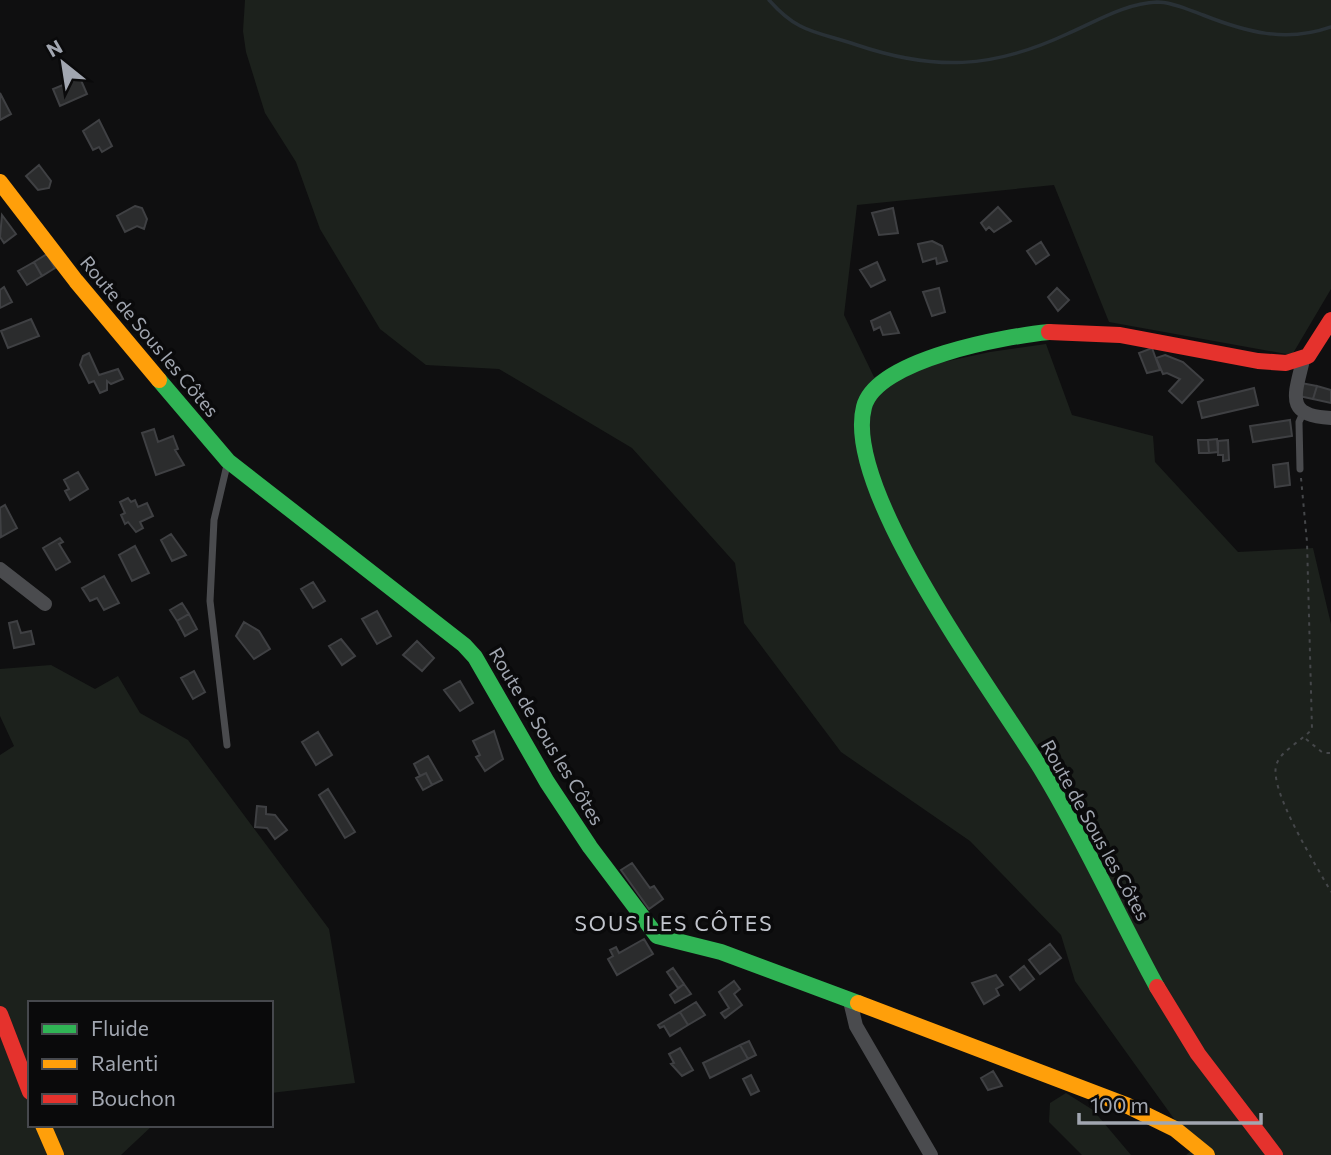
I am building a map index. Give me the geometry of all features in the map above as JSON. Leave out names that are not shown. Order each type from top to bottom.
[{"type":"street","name":"Route de Sous les Côtes","points":[[0,182],[68,270],[228,461],[470,651],[485,671],[547,782],[590,847],[657,936],[721,953],[1125,1105],[1160,1120],[1189,1138],[1207,1155]]},
{"type":"street","points":[[1331,320],[1303,360],[1294,400],[1303,413],[1331,418]]},
{"type":"street","name":"Route de Sous les Côtes","points":[[1275,1155],[1232,1105],[1189,1041],[1061,804],[917,570],[869,472],[862,452],[859,421],[872,393],[888,381],[933,356],[997,338],[1063,332],[1105,333],[1146,337],[1245,359],[1294,363],[1303,360]]},
{"type":"street","points":[[0,569],[45,604]]},
{"type":"street","points":[[850,1000],[856,1026],[931,1155]]},
{"type":"street","points":[[0,1014],[28,1087]]},
{"type":"street","points":[[44,1127],[55,1155]]},
{"type":"lane","points":[[1300,469],[1299,422],[1303,413]]},
{"type":"lane","points":[[227,745],[210,601],[214,520],[228,461]]},
{"type":"path","points":[[1300,469],[1307,542],[1312,729],[1277,760],[1276,781],[1299,834],[1331,892]]},
{"type":"path","points":[[1305,738],[1323,753],[1331,753]]},
{"type":"shaded area","points":[[245,0],[1331,0],[1331,289],[1292,355],[1109,322],[1054,185],[857,205],[844,315],[874,377],[990,352],[1046,344],[1072,415],[1153,436],[1155,462],[1238,552],[1313,548],[1331,624],[1331,1155],[1186,1155],[1195,1148],[1075,981],[1061,935],[970,841],[841,752],[744,623],[735,563],[632,448],[499,369],[426,365],[380,329],[320,229],[296,162],[265,113],[246,52],[243,31]]},
{"type":"shaded area","points":[[51,665],[95,689],[118,676],[140,713],[188,740],[329,929],[355,1083],[273,1093],[273,1001],[28,1001],[28,1127],[151,1127],[121,1155],[0,1155],[0,755],[14,746],[0,716],[0,669]]},
{"type":"shaded area","points":[[1066,1093],[1093,1110],[1131,1155],[1082,1155],[1049,1122],[1050,1103]]},
{"type":"building","points":[[80,78],[87,94],[60,106],[53,89]]},
{"type":"building","points":[[0,93],[11,114],[0,120]]},
{"type":"building","points":[[99,120],[112,146],[102,152],[99,147],[93,150],[83,131]]},
{"type":"building","points":[[39,165],[51,181],[49,188],[38,190],[26,176]]},
{"type":"building","points":[[135,206],[142,208],[147,219],[144,229],[137,226],[125,232],[117,216]]},
{"type":"building","points":[[998,207],[1011,221],[994,232],[989,227],[986,230],[981,223]]},
{"type":"building","points":[[893,208],[898,233],[879,235],[872,213]]},
{"type":"building","points":[[2,215],[16,234],[4,243],[0,237]]},
{"type":"building","points":[[932,241],[942,246],[947,261],[937,264],[936,258],[923,262],[918,244]]},
{"type":"building","points":[[1041,242],[1049,255],[1036,264],[1027,251]]},
{"type":"building","points":[[47,254],[55,268],[42,276],[34,262]]},
{"type":"building","points":[[34,262],[42,276],[27,285],[18,271]]},
{"type":"building","points":[[877,262],[885,280],[871,287],[860,270]]},
{"type":"building","points":[[4,287],[12,302],[0,308],[0,290]]},
{"type":"building","points":[[939,288],[945,312],[932,316],[923,292]]},
{"type":"building","points":[[1057,288],[1069,300],[1058,311],[1048,297]]},
{"type":"building","points":[[890,312],[899,333],[883,335],[880,327],[874,330],[871,321]]},
{"type":"building","points":[[31,319],[39,336],[8,348],[1,331]]},
{"type":"building","points":[[1152,348],[1160,370],[1147,373],[1139,353]]},
{"type":"building","points":[[89,353],[99,375],[118,369],[123,379],[111,384],[107,381],[107,390],[100,393],[94,381],[89,383],[80,365],[83,356]]},
{"type":"building","points":[[1165,355],[1183,362],[1203,380],[1182,403],[1169,391],[1180,379],[1163,374],[1156,358]]},
{"type":"building","points":[[1301,383],[1317,386],[1313,399],[1299,396]]},
{"type":"building","points":[[1317,386],[1331,390],[1331,403],[1313,399]]},
{"type":"building","points":[[1254,388],[1258,405],[1202,418],[1198,402]]},
{"type":"building","points":[[1290,420],[1292,436],[1253,442],[1250,426]]},
{"type":"building","points":[[154,429],[158,442],[173,436],[178,449],[175,450],[184,465],[156,475],[142,433]]},
{"type":"building","points":[[1217,439],[1218,452],[1209,453],[1208,440]]},
{"type":"building","points":[[1198,440],[1208,440],[1209,453],[1199,453]]},
{"type":"building","points":[[1228,440],[1229,460],[1223,461],[1223,455],[1218,455],[1218,441]]},
{"type":"building","points":[[1288,463],[1290,485],[1275,487],[1273,465]]},
{"type":"building","points":[[78,472],[88,489],[70,500],[65,491],[69,489],[64,480]]},
{"type":"building","points":[[128,498],[131,502],[135,500],[138,507],[147,503],[153,516],[140,522],[143,528],[136,532],[128,522],[125,524],[121,515],[125,513],[120,502]]},
{"type":"building","points":[[5,505],[17,528],[1,537],[0,508]]},
{"type":"building","points":[[171,534],[186,555],[172,561],[161,540]]},
{"type":"building","points":[[60,538],[63,542],[59,544],[70,562],[56,570],[43,548]]},
{"type":"building","points":[[135,546],[149,573],[132,581],[119,555]]},
{"type":"building","points":[[104,576],[119,603],[104,610],[97,598],[90,601],[82,588]]},
{"type":"building","points":[[313,582],[325,601],[313,608],[301,589]]},
{"type":"building","points":[[182,603],[189,614],[177,621],[170,610]]},
{"type":"building","points":[[377,611],[391,636],[377,644],[362,619]]},
{"type":"building","points":[[189,614],[197,629],[185,636],[177,621]]},
{"type":"building","points":[[17,621],[21,633],[31,631],[34,644],[14,648],[9,623]]},
{"type":"building","points":[[244,622],[259,631],[270,649],[254,659],[236,636]]},
{"type":"building","points":[[341,639],[355,656],[342,665],[329,646]]},
{"type":"building","points":[[417,641],[434,658],[422,671],[403,655]]},
{"type":"building","points":[[194,671],[205,692],[193,699],[181,678]]},
{"type":"building","points":[[460,681],[473,703],[460,711],[444,690]]},
{"type":"building","points":[[494,731],[503,759],[485,771],[476,757],[480,755],[473,741]]},
{"type":"building","points":[[318,732],[332,755],[316,765],[302,742]]},
{"type":"building","points":[[428,756],[442,780],[432,785],[426,773],[420,776],[414,764]]},
{"type":"building","points":[[426,773],[432,785],[423,790],[416,778]]},
{"type":"building","points":[[328,789],[355,832],[345,838],[319,795]]},
{"type":"building","points":[[257,806],[266,807],[266,814],[275,815],[287,830],[275,839],[267,828],[255,827]]},
{"type":"building","points":[[632,863],[650,888],[654,886],[663,899],[649,909],[621,870]]},
{"type":"building","points":[[644,939],[653,954],[617,975],[608,959],[613,956],[610,950],[616,947],[619,953]]},
{"type":"building","points":[[1050,944],[1061,958],[1040,974],[1029,960]]},
{"type":"building","points":[[1024,966],[1034,979],[1020,990],[1010,977]]},
{"type":"building","points":[[673,968],[684,984],[678,988],[667,972]]},
{"type":"building","points":[[996,975],[1003,985],[996,989],[999,995],[984,1004],[972,983]]},
{"type":"building","points":[[734,981],[740,989],[734,994],[742,1005],[725,1018],[721,1013],[729,1008],[719,992]]},
{"type":"building","points":[[684,984],[691,994],[675,1003],[670,995]]},
{"type":"building","points":[[696,1002],[705,1015],[688,1025],[680,1012]]},
{"type":"building","points":[[680,1012],[688,1025],[670,1036],[664,1026],[660,1028],[658,1025]]},
{"type":"building","points":[[749,1041],[756,1055],[748,1059],[740,1045]]},
{"type":"building","points":[[740,1045],[748,1059],[710,1078],[703,1063]]},
{"type":"building","points":[[680,1048],[693,1070],[682,1076],[671,1064],[674,1063],[669,1054]]},
{"type":"building","points":[[993,1071],[1002,1086],[988,1090],[981,1078]]},
{"type":"building","points":[[751,1075],[759,1091],[751,1095],[743,1079]]},
{"type":"waterway","points":[[769,0],[790,19],[809,30],[885,53],[938,62],[988,60],[1013,54],[1040,46],[1122,9],[1145,3],[1163,2],[1235,26],[1266,33],[1298,34],[1331,27]]},
{"type":"traffic: fast","points":[[1049,332],[945,353],[892,376],[874,390],[864,407],[863,444],[876,489],[928,593],[1043,772],[1157,987]]},
{"type":"traffic: fast","points":[[159,380],[228,461],[464,645],[475,657],[547,782],[590,847],[657,936],[721,952],[858,1003]]},
{"type":"traffic: slow","points":[[0,182],[76,281],[159,380]]},
{"type":"traffic: slow","points":[[858,1003],[1126,1105],[1175,1129],[1207,1155]]},
{"type":"traffic: slow","points":[[44,1127],[56,1155]]},
{"type":"traffic: jam","points":[[1049,332],[1120,335],[1258,361],[1286,363],[1308,356],[1331,320]]},
{"type":"traffic: jam","points":[[1157,987],[1198,1054],[1275,1155]]},
{"type":"traffic: jam","points":[[0,1014],[28,1087]]},
{"type":"district","name":"SOUS LES CÔTES","points":[[674,922]]}]
